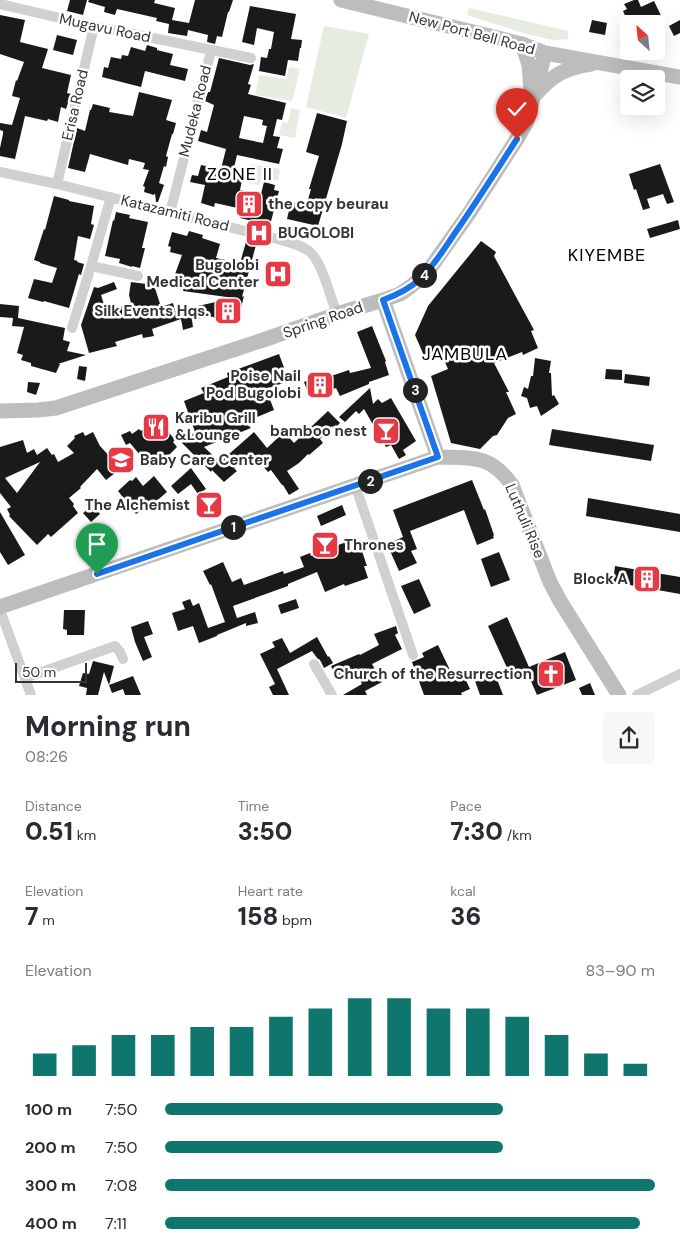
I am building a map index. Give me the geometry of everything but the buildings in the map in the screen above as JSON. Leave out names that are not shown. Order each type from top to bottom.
[{"type":"main road","name":"New Port Bell Road","points":[[341,0],[522,44],[545,53],[680,77]]},
{"type":"main road","points":[[522,44],[529,65],[533,100]]},
{"type":"main road","name":"Spring Road","points":[[0,411],[56,408],[400,294],[420,279],[431,267],[470,212],[517,139],[527,120],[545,53]]},
{"type":"main road","points":[[533,100],[551,79],[565,70],[600,62]]},
{"type":"main road","points":[[0,608],[438,457],[383,300]]},
{"type":"main road","name":"Luthuli Rise","points":[[438,457],[474,458],[487,462],[507,478],[512,485],[550,582],[619,695]]},
{"type":"street","name":"Mugavu Road","points":[[0,4],[210,51]]},
{"type":"street","name":"Erisa Road","points":[[57,184],[94,26]]},
{"type":"street","name":"Mudeka Road","points":[[170,213],[210,51],[220,51],[251,58]]},
{"type":"street","name":"Katazamiti Road","points":[[0,172],[111,197],[278,239],[303,248],[310,252],[319,265],[336,314]]},
{"type":"street","points":[[72,328],[111,197]]},
{"type":"street","points":[[91,266],[138,276]]},
{"type":"street","points":[[355,486],[413,654]]},
{"type":"street","points":[[0,608],[31,695]]},
{"type":"street","points":[[25,678],[115,646],[123,659]]},
{"type":"street","points":[[314,664],[332,695]]},
{"type":"street","points":[[637,695],[680,674]]},
{"type":"shaded area","points":[[469,8],[568,31],[568,39],[554,40],[523,33],[467,15]]},
{"type":"shaded area","points":[[324,26],[369,34],[346,118],[306,107]]},
{"type":"shaded area","points":[[289,67],[300,69],[292,101],[255,95],[259,75],[286,79]]},
{"type":"shaded area","points":[[291,108],[300,110],[295,138],[279,135],[282,122],[288,123]]},
{"type":"shaded area","points":[[251,164],[280,169],[278,181],[262,177],[259,185],[247,183]]},
{"type":"place","name":"the copy beurau","points":[[249,204]]},
{"type":"place","name":"BUGOLOBI","points":[[259,233]]},
{"type":"place","name":"Bugolobi Medical Center","points":[[278,274]]},
{"type":"place","name":"Silk Events Hqs.","points":[[228,311]]},
{"type":"place","name":"Poise Nail Pod Bugolobi","points":[[320,385]]},
{"type":"place","name":"Karibu Grill &Lounge","points":[[156,427]]},
{"type":"place","name":"bamboo nest","points":[[386,431]]},
{"type":"place","name":"Baby Care Center","points":[[121,460]]},
{"type":"place","name":"The Alchemist","points":[[209,505]]},
{"type":"place","name":"Thrones","points":[[325,545]]},
{"type":"place","name":"Block A","points":[[647,579]]},
{"type":"place","name":"Church of the Resurrection","points":[[551,674]]},
{"type":"district","name":"ZONE II","points":[[240,174]]},
{"type":"district","name":"KIYEMBE","points":[[607,255]]},
{"type":"district","name":"JAMBULA","points":[[465,354]]},
{"type":"route","points":[[97,574],[438,457],[383,300],[400,294],[420,279],[431,267],[470,212],[517,139]]}]
